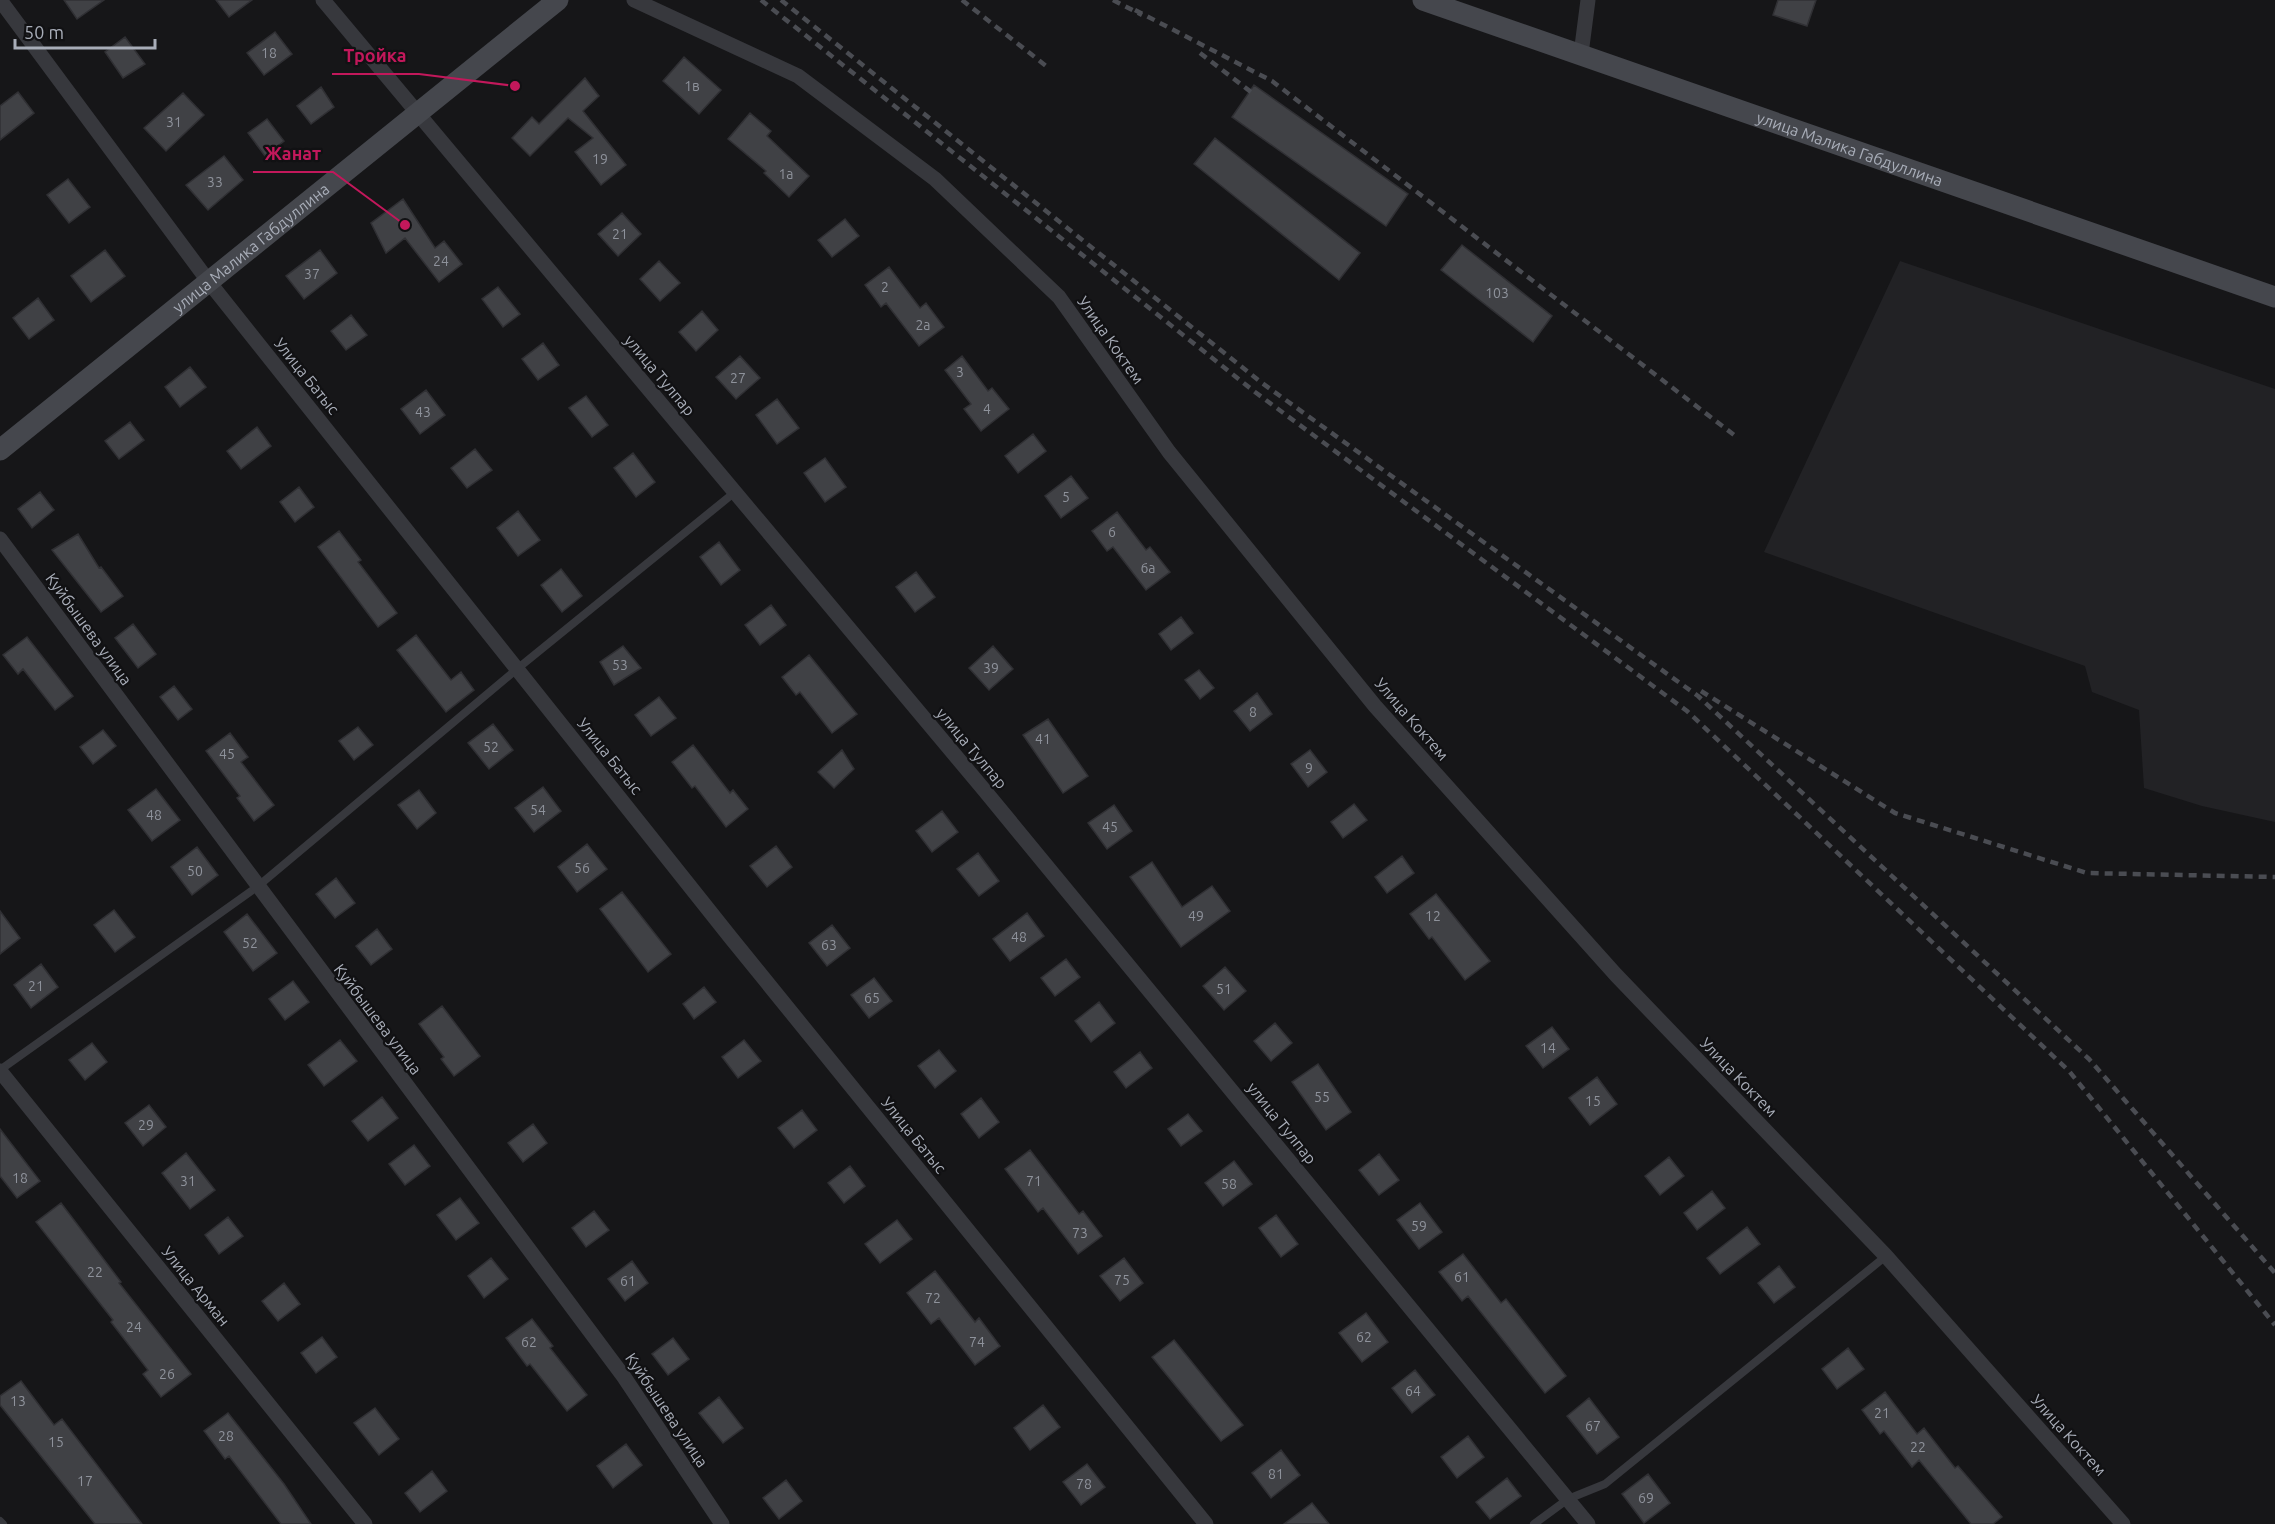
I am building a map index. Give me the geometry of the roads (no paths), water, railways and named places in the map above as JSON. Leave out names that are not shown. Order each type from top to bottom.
[{"type":"main road","name":"улица Малика Габдуллина","points":[[0,450],[558,0]]},
{"type":"main road","name":"улица Малика Габдуллина","points":[[1423,0],[2275,297]]},
{"type":"street","name":"Улица Батыс","points":[[0,0],[209,282],[517,669],[1206,1524]]},
{"type":"street","name":"улица Тулпар","points":[[323,0],[993,800],[1588,1524]]},
{"type":"street","name":"Улица Коктем","points":[[634,0],[798,76],[935,179],[1059,297],[1169,452],[1375,706],[1616,975],[1886,1256],[2123,1524]]},
{"type":"street","points":[[1581,54],[1588,0]]},
{"type":"street","name":"Куйбышева улица","points":[[0,539],[624,1377],[722,1524]]},
{"type":"street","name":"Улица Арман","points":[[0,1071],[365,1524]]},
{"type":"lane","points":[[0,1071],[257,887],[517,669],[735,492]]},
{"type":"lane","points":[[1534,1524],[1568,1500],[1605,1484],[1886,1256]]},
{"type":"lane","points":[[0,1521],[3,1524]]},
{"type":"railway","points":[[761,0],[1255,392],[1687,711],[2069,1071],[2275,1325]]},
{"type":"railway","points":[[781,0],[1262,383],[1698,696],[2089,1059],[2275,1273]]},
{"type":"railway","points":[[962,0],[1050,69]]},
{"type":"railway","points":[[1113,0],[1142,15]]},
{"type":"railway","points":[[1135,10],[1272,81],[1738,438]]},
{"type":"railway","points":[[1200,53],[1255,95]]},
{"type":"railway","points":[[1701,691],[1895,813],[2087,873],[2275,877]]},
{"type":"place","name":"Тройка","points":[[515,86]]},
{"type":"place","name":"Жанат","points":[[405,225]]}]
